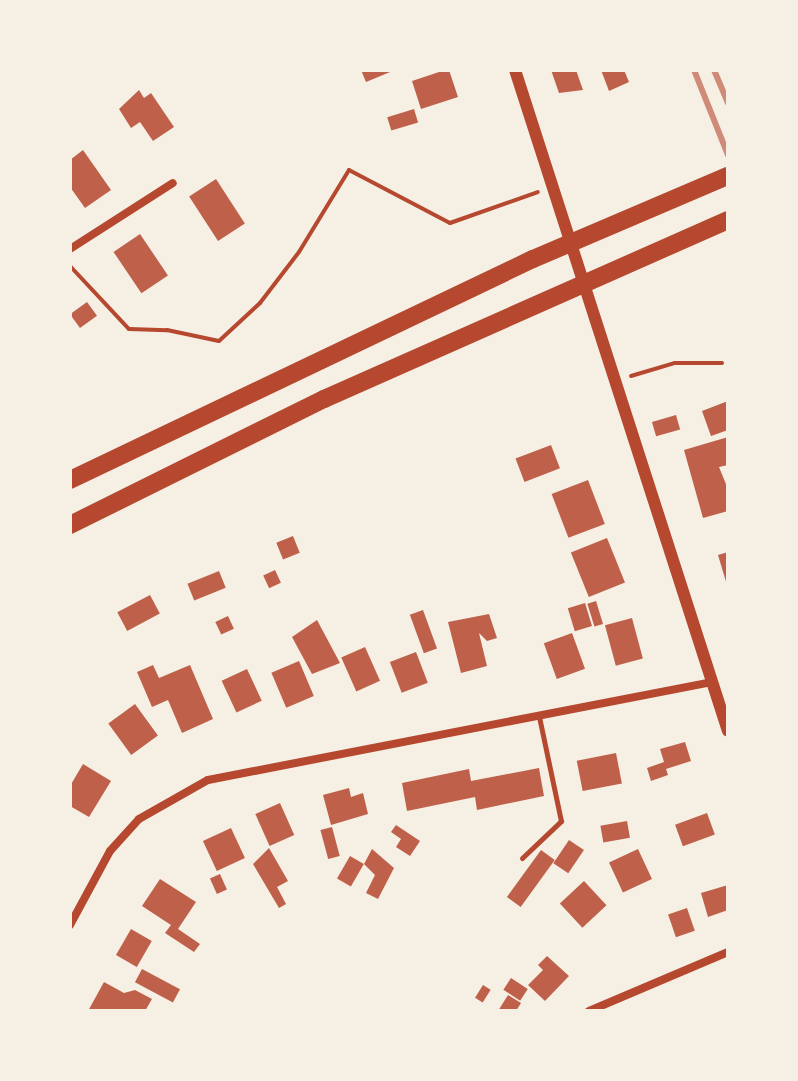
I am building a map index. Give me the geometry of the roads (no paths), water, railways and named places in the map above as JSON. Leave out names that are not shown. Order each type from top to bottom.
[{"type":"highway","points":[[70,480],[533,259],[728,176]]},
{"type":"highway","points":[[70,525],[324,399],[724,222]]},
{"type":"street","points":[[515,70],[728,731]]},
{"type":"street","points":[[70,249],[173,183]]},
{"type":"street","points":[[70,925],[110,851],[139,819],[208,780],[712,682]]},
{"type":"street","points":[[589,1011],[728,952]]},
{"type":"lane","points":[[522,858],[561,821],[539,717]]},
{"type":"railway","points":[[694,70],[728,155]]},
{"type":"railway","points":[[714,70],[728,103]]}]
